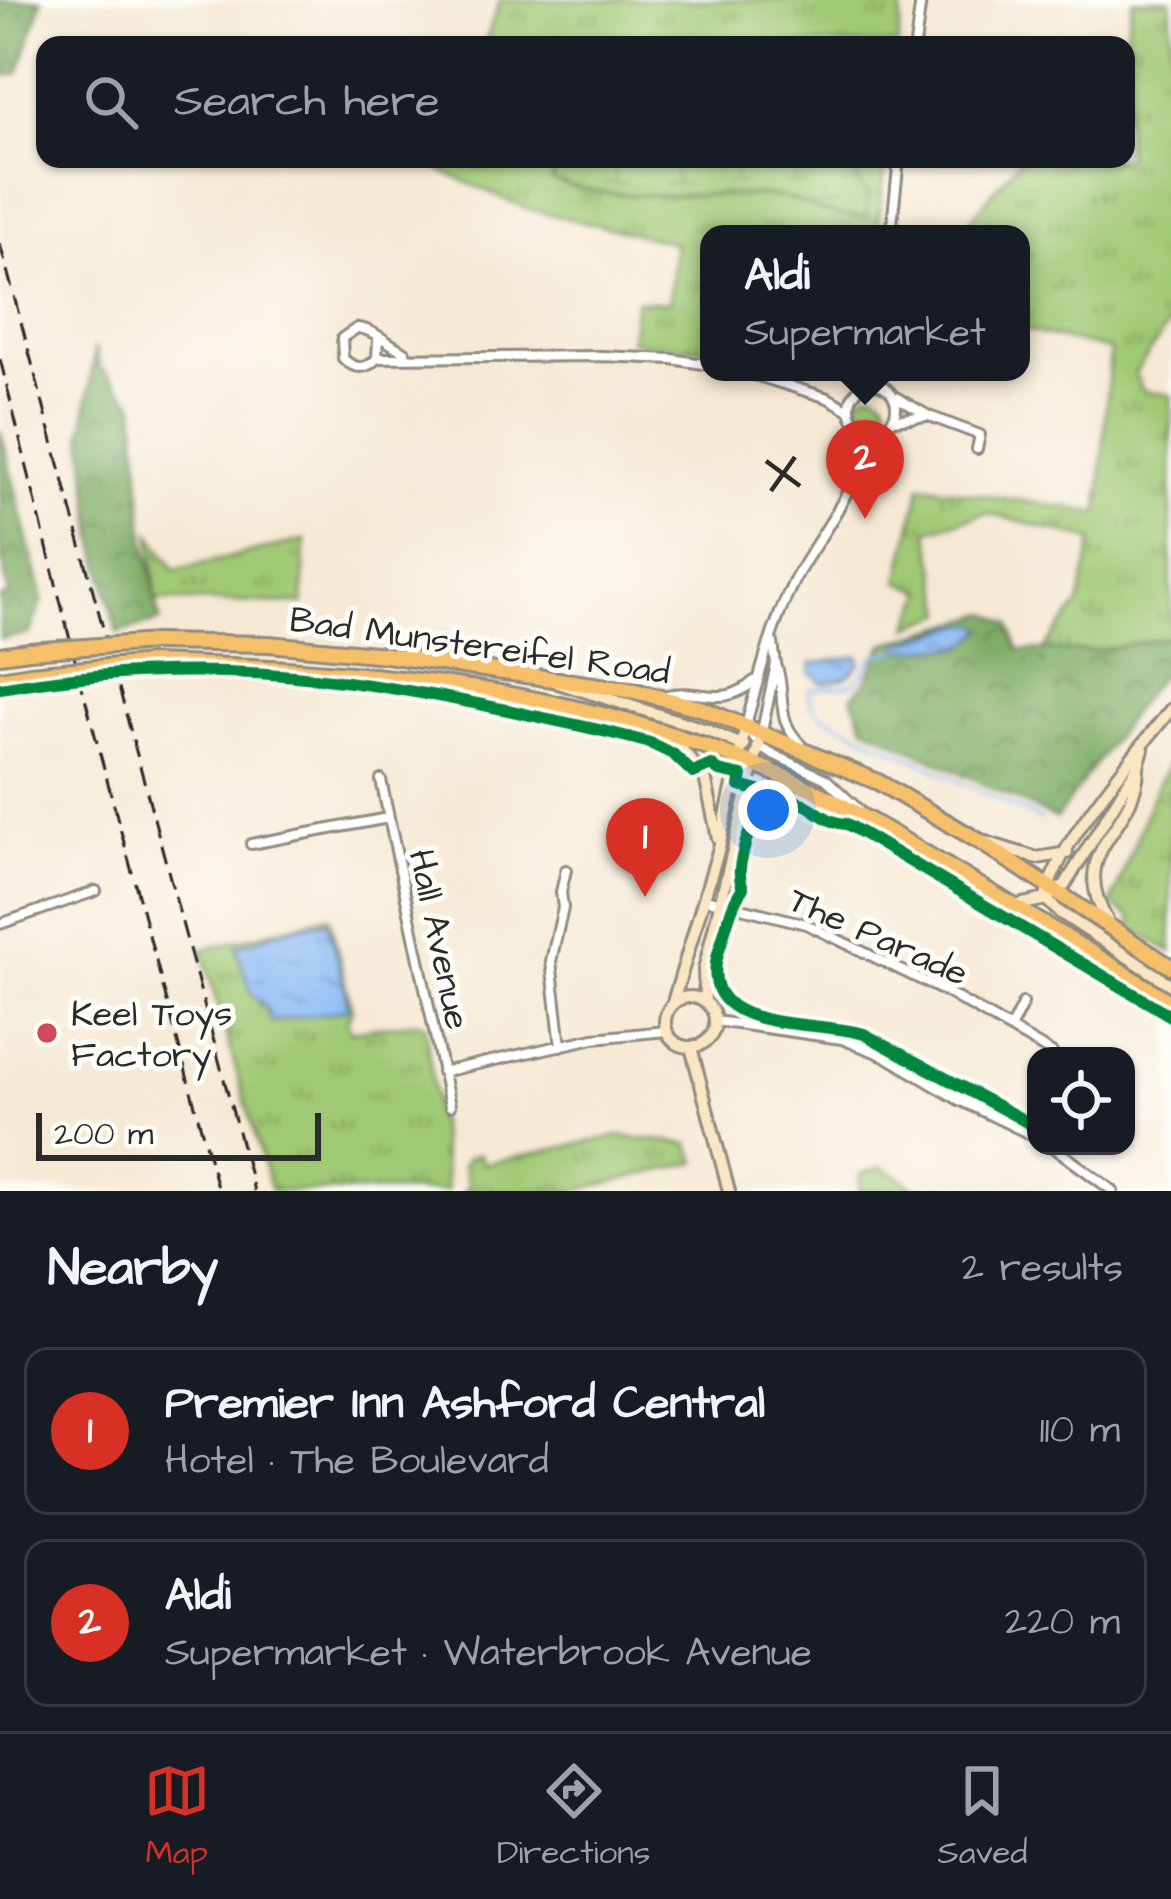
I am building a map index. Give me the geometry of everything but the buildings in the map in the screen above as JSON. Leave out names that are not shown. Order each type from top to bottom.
[{"type":"highway","name":"Bad Munstereifel Road","points":[[0,656],[155,642],[316,648],[660,697],[746,724],[760,738],[861,773],[979,841],[1050,893],[1109,924],[1171,967]]},
{"type":"highway","name":"Bad Munstereifel Road","points":[[0,679],[150,663],[406,676],[550,701],[661,731],[744,756],[869,821],[1171,1003]]},
{"type":"street","points":[[916,36],[921,0]]},
{"type":"street","points":[[892,225],[898,168]]},
{"type":"street","points":[[412,355],[378,339],[370,330],[357,328],[346,333],[340,345],[343,358],[354,367],[367,366],[377,358],[412,355],[602,356],[700,364]]},
{"type":"street","points":[[377,358],[378,339]]},
{"type":"street","points":[[775,381],[838,395],[855,393],[868,381]]},
{"type":"street","points":[[886,381],[893,420]]},
{"type":"street","points":[[865,385],[877,384],[928,416],[980,435],[977,449]]},
{"type":"street","points":[[809,391],[850,411],[860,439],[854,472]]},
{"type":"street","points":[[850,411],[855,393]]},
{"type":"street","points":[[715,1022],[705,1002],[704,970],[740,825],[746,724],[758,678],[794,580],[835,516],[880,430],[893,420],[928,416]]},
{"type":"street","points":[[856,423],[869,431],[880,430]]},
{"type":"street","points":[[773,642],[786,728],[810,752]]},
{"type":"street","points":[[715,1022],[707,1040],[691,1047],[674,1042],[664,1018],[674,1002],[744,756],[760,738],[776,664]]},
{"type":"street","points":[[660,697],[679,692],[726,697],[745,690],[758,678]]},
{"type":"street","points":[[549,680],[744,756]]},
{"type":"street","points":[[1171,709],[1117,773],[1066,853],[1050,893],[1059,912],[1171,986]]},
{"type":"street","points":[[661,731],[677,742],[705,777],[719,848]]},
{"type":"street","points":[[760,738],[826,779],[869,821]]},
{"type":"street","points":[[1109,924],[1095,898],[1093,868],[1136,786],[1144,746]]},
{"type":"street","points":[[1014,906],[1050,893],[1138,766]]},
{"type":"street","name":"Hall Avenue","points":[[381,780],[450,1106]]},
{"type":"street","points":[[740,825],[752,810],[777,796],[797,796],[852,812]]},
{"type":"street","name":"Hall Avenue","points":[[251,844],[388,818]]},
{"type":"street","points":[[979,841],[1037,858],[1066,853]]},
{"type":"street","points":[[560,1046],[550,962],[566,870]]},
{"type":"street","points":[[0,924],[96,891]]},
{"type":"street","name":"The Parade","points":[[705,899],[806,924],[1043,1047]]},
{"type":"street","points":[[674,1002],[689,997],[705,1002]]},
{"type":"street","points":[[1011,1027],[1023,1003]]},
{"type":"street","points":[[715,1022],[842,1039],[885,1056],[1027,1133]]},
{"type":"street","name":"Hall Avenue","points":[[442,1072],[560,1046],[666,1031]]},
{"type":"street","points":[[691,1047],[729,1191]]},
{"type":"street","points":[[1064,1155],[1113,1191]]},
{"type":"green space","points":[[0,0],[42,0],[19,73],[0,77]]},
{"type":"green space","points":[[500,0],[903,0],[899,36],[487,36]]},
{"type":"green space","points":[[1133,0],[1171,0],[1171,321],[1135,373],[1143,391],[1171,395],[1171,637],[1097,651],[1043,650],[1079,605],[1093,540],[986,513],[928,530],[946,613],[909,627],[925,592],[899,581],[921,485],[1099,513],[1110,350],[1030,331],[1030,225],[966,225],[1013,168],[1135,168],[1135,36],[1126,36]]},
{"type":"green space","points":[[555,168],[551,180],[609,193],[784,198],[828,213],[866,218],[860,185],[838,168],[885,168],[878,225],[700,225],[700,349],[631,341],[636,301],[669,303],[675,243],[525,208],[439,170]]},
{"type":"green space","points":[[555,168],[836,168],[856,177],[866,194],[867,218],[829,213],[784,198],[609,193],[551,180]]},
{"type":"green space","points":[[95,348],[100,367],[135,403],[144,533],[160,621],[117,633],[95,538],[83,435]]},
{"type":"green space","points":[[872,392],[883,396],[887,407],[883,418],[872,422],[861,418],[857,407],[861,396]]},
{"type":"green space","points":[[0,429],[43,600],[29,634],[0,639],[0,598],[9,595],[0,548]]},
{"type":"green space","points":[[151,534],[175,570],[305,540],[303,604],[156,600]]},
{"type":"green space","points":[[989,613],[1010,624],[1018,650],[1097,651],[1171,637],[1171,664],[1056,819],[864,726],[852,696],[865,683],[884,644]],"holes":[[[960,625],[965,647],[898,650],[900,644]]]},
{"type":"green space","points":[[1171,760],[1171,952],[1130,926],[1132,918],[1111,905]]},
{"type":"green space","points":[[329,916],[352,1009],[347,1021],[351,1031],[418,1022],[425,1026],[447,1191],[271,1191],[202,950]]},
{"type":"green space","points":[[618,1136],[689,1144],[697,1162],[574,1191],[462,1191],[469,1188],[463,1166],[467,1158],[480,1154],[484,1164]]},
{"type":"green space","points":[[884,1167],[920,1191],[859,1191],[860,1174]]},
{"type":"water","points":[[976,624],[985,629],[965,646],[898,650],[900,644]]},
{"type":"water","points":[[859,656],[856,668],[839,680],[822,683],[810,672],[811,664]]},
{"type":"water","points":[[327,921],[348,1009],[271,1022],[265,1006],[252,995],[236,947],[285,929]]},
{"type":"waterway","points":[[898,650],[873,656],[854,683],[809,690],[812,706],[822,715],[1041,820]]},
{"type":"railway","points":[[0,244],[254,1191]]},
{"type":"railway","points":[[0,359],[78,672],[218,1191]]},
{"type":"cycle path","points":[[0,688],[68,678],[197,671],[385,687],[650,743],[673,754],[693,773],[711,765],[742,776],[740,786],[759,791],[767,806]]},
{"type":"cycle path","points":[[1027,1122],[864,1034],[762,1018],[739,1010],[723,997],[716,978],[719,950],[743,888],[740,871],[746,841],[767,808],[793,801],[847,824],[1171,1016]]},
{"type":"place","name":"Aldi","points":[[865,519]]},
{"type":"place","name":"Premier Inn Ashford Central","points":[[645,897]]},
{"type":"place","name":"Keel Toys Factory","points":[[47,1033]]}]
